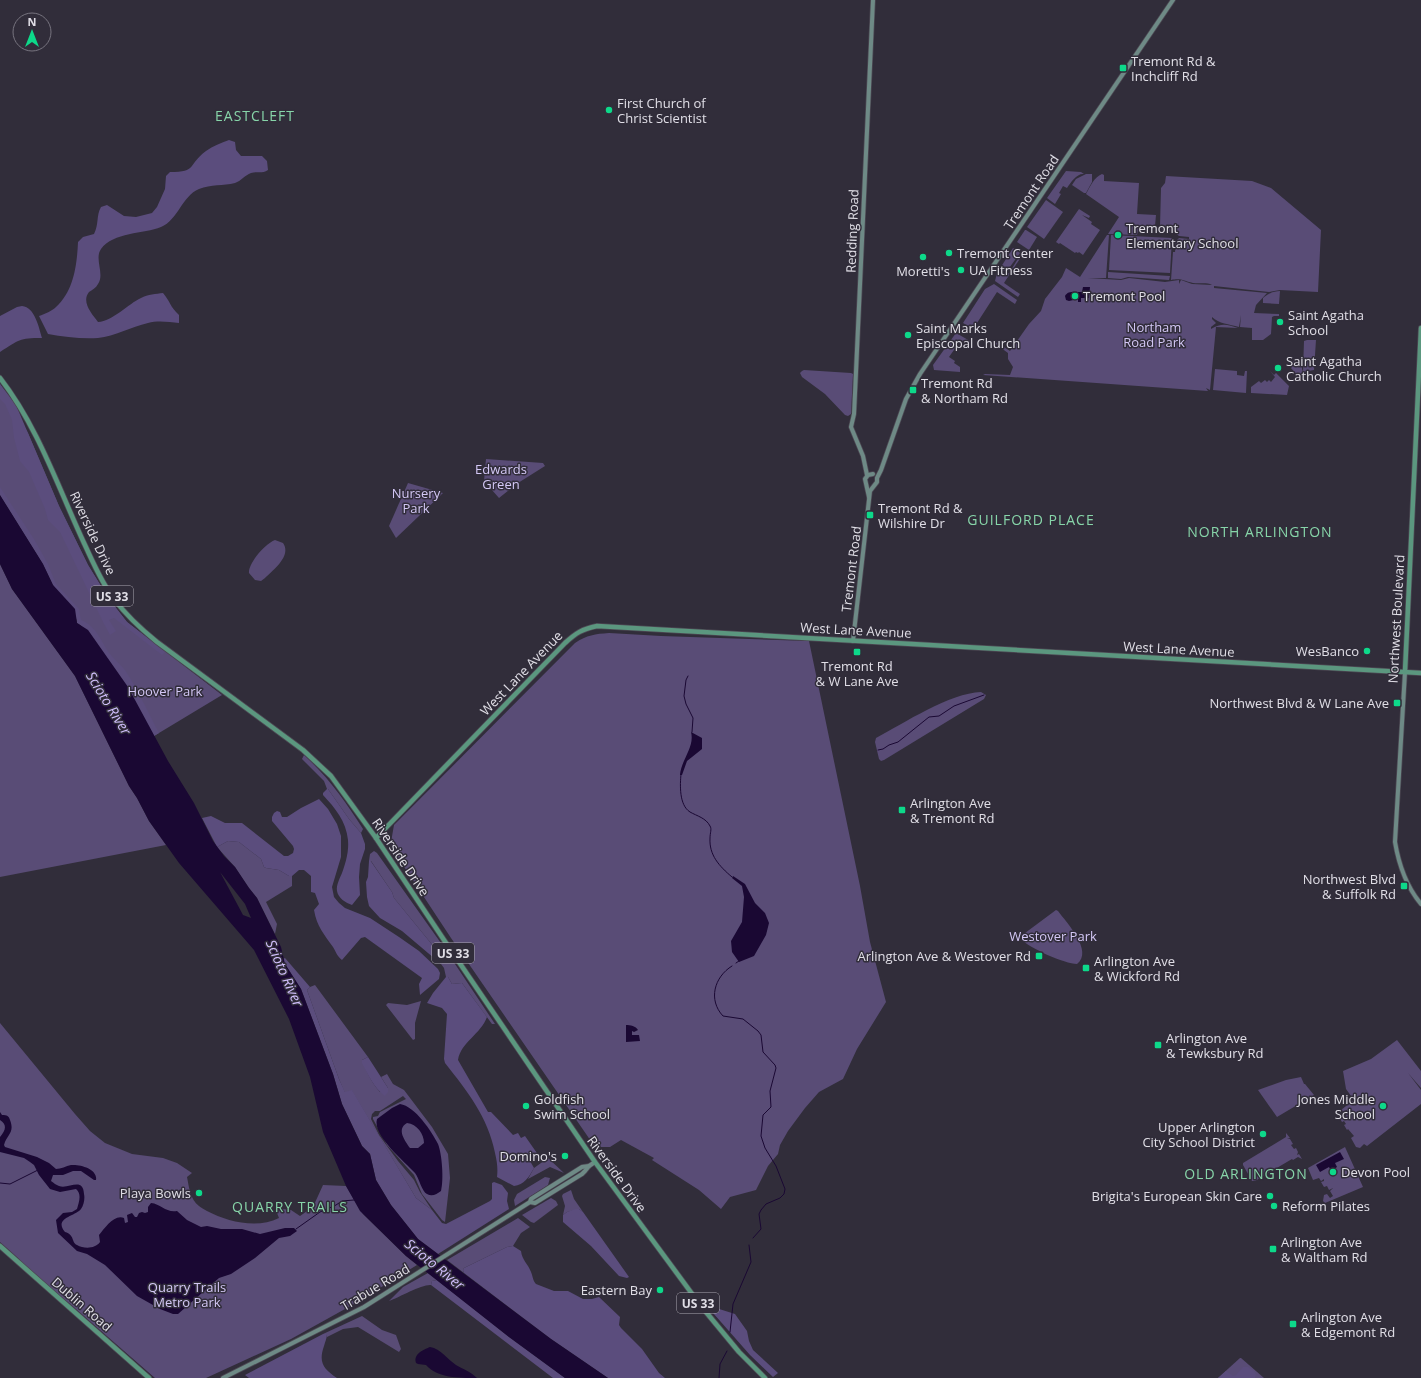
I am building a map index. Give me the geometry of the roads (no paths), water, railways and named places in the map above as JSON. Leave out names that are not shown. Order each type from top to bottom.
[{"type":"main road","name":"Redding Road","points":[[867,475],[864,461],[852,427],[854,414],[873,0]]},
{"type":"main road","name":"Tremont Road","points":[[877,478],[911,388],[1173,0]]},
{"type":"main road","name":"Northwest Boulevard","points":[[1421,328],[1395,842],[1400,865],[1406,881],[1412,893],[1421,904]]},
{"type":"main road","name":"Riverside Drive","points":[[0,378],[20,406],[41,446],[97,572],[114,599],[142,630],[319,763],[340,787],[595,1162],[700,1306],[740,1353],[765,1378]]},
{"type":"main road","name":"Redding Road","points":[[864,461],[873,474]]},
{"type":"main road","name":"Tremont Road","points":[[873,474],[883,464]]},
{"type":"main road","points":[[873,474],[877,478],[877,482],[873,485],[869,499],[865,479],[867,475],[873,474]]},
{"type":"main road","points":[[867,484],[873,485]]},
{"type":"main road","name":"Tremont Road","points":[[852,641],[869,499]]},
{"type":"main road","name":"West Lane Avenue","points":[[376,838],[574,634],[584,629],[597,626],[1421,673]]},
{"type":"main road","name":"Trabue Road","points":[[223,1378],[364,1307],[502,1221],[555,1183],[582,1167],[588,1166],[595,1162]]},
{"type":"main road","name":"Dublin Road","points":[[0,1246],[149,1378]]},
{"type":"water","points":[[1083,287],[1090,287],[1089,298],[1081,298],[1081,302],[1078,302],[1078,299],[1069,301],[1066,300],[1066,294],[1072,292],[1082,292]]},
{"type":"water","name":"Scioto River","points":[[0,495],[43,564],[53,585],[75,609],[77,623],[88,630],[128,687],[168,761],[194,803],[213,841],[224,856],[235,867],[257,898],[281,947],[285,964],[301,989],[333,1074],[342,1104],[362,1146],[370,1154],[376,1180],[391,1205],[418,1239],[551,1339],[608,1378],[565,1378],[509,1337],[406,1256],[360,1211],[346,1186],[323,1132],[310,1077],[289,1019],[254,950],[179,863],[149,821],[129,786],[75,676],[12,589],[0,564]],"holes":[[[220,872],[245,904],[251,918],[243,915]]]},
{"type":"water","points":[[691,732],[702,738],[702,749],[687,761],[682,775],[680,775],[690,748],[692,738]]},
{"type":"water","points":[[733,876],[745,884],[755,903],[765,913],[769,923],[766,935],[754,956],[739,962],[732,952],[731,941],[742,922],[744,897],[742,886],[732,878]]},
{"type":"water","points":[[626,1025],[633,1026],[638,1030],[634,1032],[632,1031],[632,1035],[639,1035],[640,1041],[626,1042]]},
{"type":"water","points":[[400,1104],[411,1109],[422,1120],[438,1144],[441,1160],[442,1180],[441,1191],[436,1194],[429,1195],[425,1193],[415,1173],[390,1148],[379,1133],[377,1119]],"holes":[[[407,1123],[417,1127],[423,1136],[424,1143],[418,1148],[410,1148],[402,1135],[402,1128]]]},
{"type":"water","points":[[0,1112],[2,1115],[10,1119],[12,1128],[5,1141],[5,1147],[37,1157],[49,1163],[56,1169],[71,1165],[83,1166],[91,1170],[96,1176],[96,1180],[94,1180],[81,1171],[73,1171],[63,1175],[53,1175],[51,1181],[56,1185],[63,1187],[78,1185],[83,1189],[84,1204],[81,1209],[63,1220],[62,1223],[62,1227],[65,1232],[72,1237],[75,1244],[86,1248],[95,1246],[100,1242],[99,1235],[113,1220],[120,1217],[124,1218],[125,1223],[128,1222],[127,1215],[132,1213],[135,1217],[137,1217],[139,1213],[148,1212],[148,1207],[151,1203],[170,1211],[177,1211],[187,1220],[201,1227],[207,1226],[221,1229],[242,1229],[260,1234],[285,1228],[294,1228],[297,1231],[290,1236],[279,1238],[255,1258],[231,1274],[219,1278],[178,1314],[173,1314],[160,1309],[137,1296],[105,1265],[87,1254],[77,1251],[58,1233],[56,1220],[63,1213],[72,1212],[77,1209],[80,1198],[79,1193],[76,1189],[60,1192],[50,1189],[39,1175],[34,1165],[30,1162],[24,1158],[0,1152],[0,1137],[5,1126],[0,1120]]},
{"type":"water","points":[[1340,1152],[1344,1159],[1335,1163],[1337,1167],[1331,1171],[1329,1167],[1320,1172],[1316,1165]]},
{"type":"water","points":[[430,1347],[441,1352],[456,1365],[470,1372],[477,1378],[442,1375],[436,1373],[426,1365],[416,1363],[415,1360],[417,1355]]},
{"type":"waterway","points":[[688,676],[684,696],[693,718],[692,732]]},
{"type":"waterway","points":[[878,750],[898,742],[929,717],[939,716],[954,706],[984,695]]},
{"type":"waterway","points":[[681,774],[680,784],[684,805],[686,809],[704,819],[708,823],[711,828],[710,844],[713,855],[723,869],[732,877]]},
{"type":"waterway","points":[[732,966],[717,982],[715,996],[718,1010],[723,1016],[743,1019],[758,1031],[761,1035],[763,1052],[776,1068],[770,1091],[771,1107],[763,1115],[761,1136],[765,1148],[776,1166],[785,1189],[784,1194],[780,1198],[766,1204],[761,1210],[759,1214],[761,1229],[753,1238]]},
{"type":"waterway","points":[[0,1183],[10,1184],[38,1170]]},
{"type":"waterway","points":[[296,1229],[320,1212],[342,1201],[354,1200]]},
{"type":"waterway","points":[[730,1332],[733,1304],[751,1262],[749,1245]]},
{"type":"waterway","points":[[719,1378],[720,1364],[727,1351]]},
{"type":"place","name":"Tremont Rd & Inchcliff Rd","points":[[1123,68]]},
{"type":"place","name":"First Church of Christ Scientist","points":[[609,110]]},
{"type":"place","name":"Tremont Elementary School","points":[[1118,235]]},
{"type":"place","name":"Tremont Center","points":[[949,253]]},
{"type":"place","name":"Moretti's","points":[[923,257]]},
{"type":"place","name":"UA Fitness","points":[[961,270]]},
{"type":"place","name":"Tremont Pool","points":[[1075,296]]},
{"type":"place","name":"Saint Agatha School","points":[[1280,322]]},
{"type":"place","name":"Saint Marks Episcopal Church","points":[[908,335]]},
{"type":"place","name":"Saint Agatha Catholic Church","points":[[1278,368]]},
{"type":"place","name":"Tremont Rd & Northam Rd","points":[[913,390]]},
{"type":"place","name":"Tremont Rd & Wilshire Dr","points":[[870,515]]},
{"type":"place","name":"WesBanco","points":[[1367,651]]},
{"type":"place","name":"Tremont Rd & W Lane Ave","points":[[857,652]]},
{"type":"place","name":"Northwest Blvd & W Lane Ave","points":[[1397,703]]},
{"type":"place","name":"Arlington Ave & Tremont Rd","points":[[902,810]]},
{"type":"place","name":"Northwest Blvd & Suffolk Rd","points":[[1404,886]]},
{"type":"place","name":"Arlington Ave & Westover Rd","points":[[1039,956]]},
{"type":"place","name":"Arlington Ave & Wickford Rd","points":[[1086,968]]},
{"type":"place","name":"Arlington Ave & Tewksbury Rd","points":[[1158,1045]]},
{"type":"place","name":"Goldfish Swim School","points":[[526,1106]]},
{"type":"place","name":"Jones Middle School","points":[[1383,1106]]},
{"type":"place","name":"Upper Arlington City School District","points":[[1263,1134]]},
{"type":"place","name":"Domino's","points":[[565,1156]]},
{"type":"place","name":"Devon Pool","points":[[1333,1172]]},
{"type":"place","name":"Playa Bowls","points":[[199,1193]]},
{"type":"place","name":"Brigita's European Skin Care","points":[[1270,1196]]},
{"type":"place","name":"Reform Pilates","points":[[1274,1206]]},
{"type":"place","name":"Arlington Ave & Waltham Rd","points":[[1273,1249]]},
{"type":"place","name":"Eastern Bay","points":[[660,1290]]},
{"type":"place","name":"Arlington Ave & Edgemont Rd","points":[[1293,1324]]},
{"type":"district","name":"EASTCLEFT","points":[[255,115]]},
{"type":"district","name":"GUILFORD PLACE","points":[[1031,519]]},
{"type":"district","name":"NORTH ARLINGTON","points":[[1260,531]]},
{"type":"district","name":"OLD ARLINGTON","points":[[1246,1173]]},
{"type":"district","name":"QUARRY TRAILS","points":[[290,1206]]},
{"type":"park label","name":"Northam Road Park","points":[[1154,334]]},
{"type":"park label","name":"Edwards Green","points":[[501,476]]},
{"type":"park label","name":"Nursery Park","points":[[416,500]]},
{"type":"park label","name":"Hoover Park","points":[[165,691]]},
{"type":"park label","name":"Westover Park","points":[[1053,936]]},
{"type":"park label","name":"Quarry Trails Metro Park","points":[[187,1294]]}]
